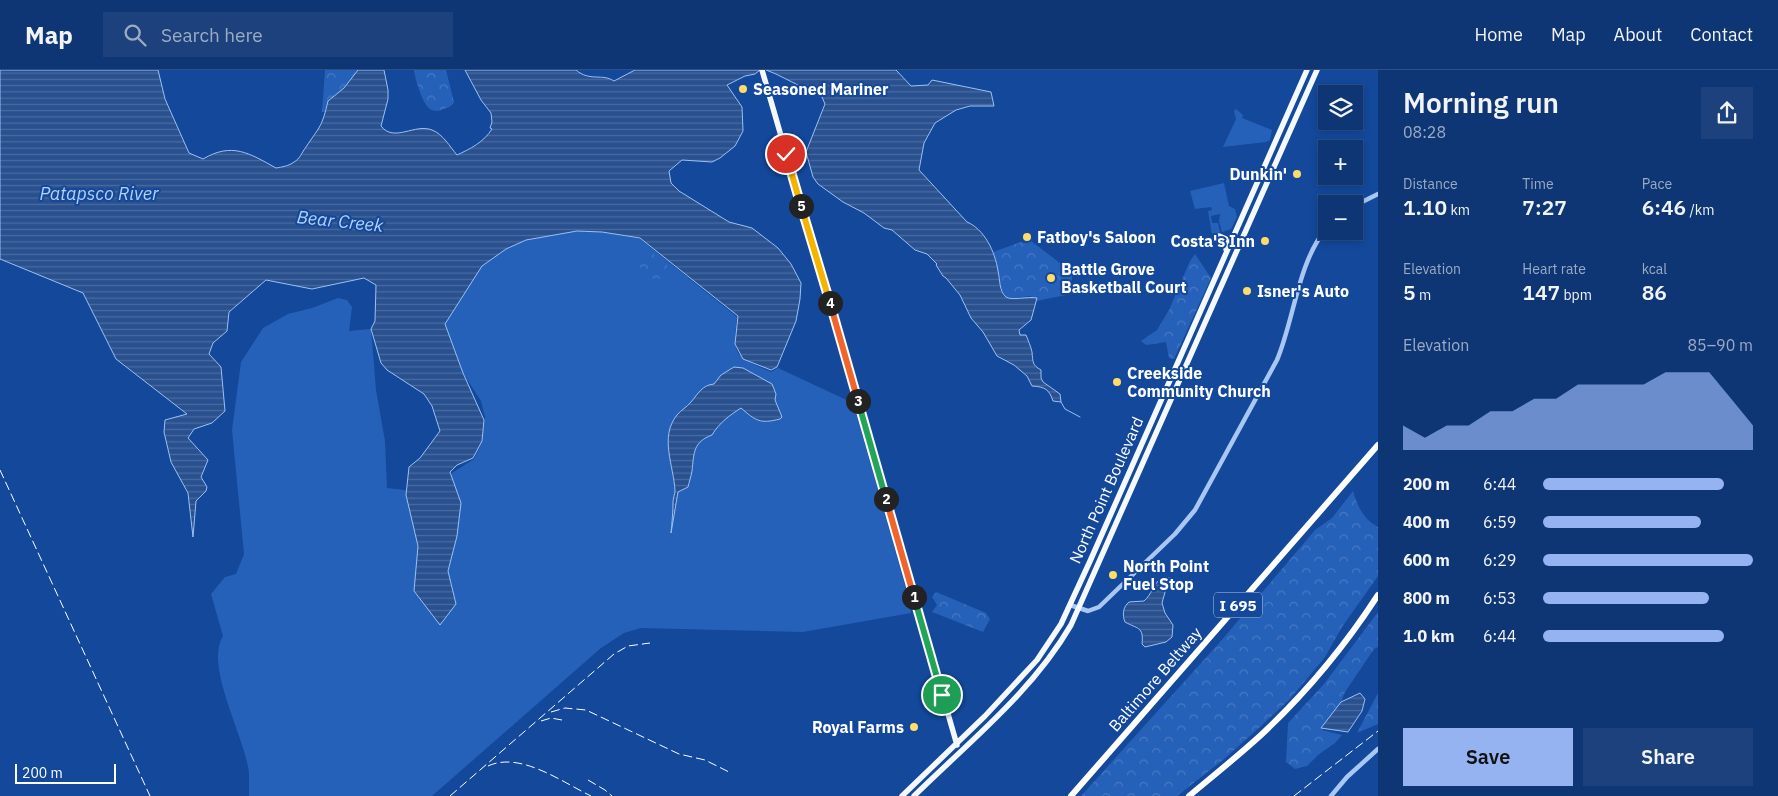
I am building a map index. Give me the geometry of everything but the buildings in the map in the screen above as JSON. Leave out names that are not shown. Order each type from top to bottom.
[{"type":"highway","name":"Baltimore Beltway","points":[[1071,796],[1378,445]]},
{"type":"highway","points":[[1188,796],[1249,746],[1293,704],[1334,656],[1378,595]]},
{"type":"main road","points":[[762,70],[948,718],[960,751]]},
{"type":"main road","name":"North Point Boulevard","points":[[902,796],[1017,683],[1037,660],[1057,630],[1070,605],[1307,70]]},
{"type":"main road","name":"North Point Boulevard","points":[[914,796],[1010,704],[1038,673],[1062,640],[1079,608],[1318,70]]},
{"type":"main road","points":[[1219,236],[1226,239],[1226,253]]},
{"type":"main road","points":[[1198,317],[1207,321]]},
{"type":"main road","points":[[948,718],[956,733],[962,734],[971,730]]},
{"type":"street","points":[[1363,202],[1378,194]]},
{"type":"street","points":[[1070,605],[1088,611],[1094,610],[1103,604],[1175,534],[1195,510],[1276,360],[1284,341],[1307,262],[1319,240]]},
{"type":"street","points":[[1331,796],[1347,777],[1378,749]]},
{"type":"green space","points":[[325,70],[358,70],[344,88],[328,101],[325,112],[322,112]]},
{"type":"green space","points":[[414,70],[446,70],[454,102],[452,105],[437,111],[429,108],[420,92]]},
{"type":"green space","points":[[1236,109],[1243,115],[1242,118],[1272,130],[1270,140],[1223,147],[1236,119],[1234,111]]},
{"type":"green space","points":[[1224,183],[1229,206],[1235,209],[1237,217],[1231,229],[1222,232],[1219,221],[1220,214],[1211,216],[1212,223],[1218,223],[1220,232],[1212,235],[1208,211],[1212,210],[1211,207],[1195,209],[1190,191]]},
{"type":"green space","points":[[577,231],[602,232],[640,239],[737,317],[736,348],[743,358],[771,372],[778,368],[853,403],[910,603],[911,613],[803,632],[641,628],[624,633],[601,648],[432,796],[249,796],[249,773],[246,758],[227,702],[218,665],[218,649],[223,636],[211,594],[225,577],[236,574],[244,554],[232,430],[241,362],[263,328],[288,314],[312,308],[338,298],[347,300],[352,307],[349,331],[371,329],[376,390],[385,441],[387,488],[405,490],[450,485],[452,473],[474,459],[481,444],[485,417],[481,401],[463,373],[445,324],[482,266],[506,249],[526,240]]},
{"type":"green space","points":[[1031,241],[1069,270],[1072,275],[1071,294],[1036,301],[1037,298],[1029,296],[1011,299],[1005,296],[993,252],[1021,242]]},
{"type":"green space","points":[[645,247],[669,267],[657,282],[633,261]]},
{"type":"green space","points":[[1195,254],[1211,278],[1174,359],[1169,358],[1166,342],[1146,345],[1141,341],[1157,330],[1169,310],[1190,261]]},
{"type":"green space","points":[[1353,491],[1362,512],[1368,520],[1378,527],[1378,576],[1342,627],[1325,657],[1290,699],[1223,760],[1177,796],[1081,796],[1220,642],[1315,530],[1332,518]]},
{"type":"green space","points":[[936,592],[986,613],[990,619],[983,632],[932,612],[937,605],[932,597]]},
{"type":"green space","points":[[1378,612],[1378,647],[1374,649],[1322,730],[1342,735],[1307,766],[1295,769],[1286,762],[1288,723],[1324,684]]},
{"type":"green space","points":[[1378,693],[1378,724],[1357,733]]},
{"type":"water","name":"Patapsco River","points":[[0,70],[158,70],[165,99],[189,153],[203,159],[213,154],[232,150],[249,154],[276,168],[290,164],[298,159],[320,126],[328,101],[344,88],[358,70],[384,70],[388,99],[381,126],[386,131],[398,133],[419,129],[432,130],[443,138],[457,155],[472,148],[489,134],[492,129],[490,128],[492,122],[491,113],[481,100],[465,70],[576,70],[586,76],[614,81],[635,70],[760,70],[755,74],[745,76],[727,85],[742,107],[743,131],[735,146],[712,162],[682,160],[669,171],[671,183],[679,191],[729,222],[752,228],[778,248],[791,264],[801,283],[796,321],[777,367],[771,370],[743,359],[735,344],[738,316],[640,238],[602,232],[577,231],[526,240],[506,249],[482,266],[445,324],[463,373],[484,420],[482,441],[473,458],[457,465],[450,472],[461,503],[457,536],[448,571],[456,604],[440,625],[414,591],[418,546],[406,495],[409,467],[420,458],[440,431],[432,406],[424,394],[387,370],[381,363],[371,329],[375,321],[376,285],[364,278],[312,289],[266,280],[229,312],[227,331],[213,343],[209,354],[221,367],[225,411],[212,423],[194,429],[188,438],[208,460],[201,477],[207,487],[206,491],[196,501],[193,537],[188,493],[171,462],[164,432],[165,420],[187,414],[116,359],[83,293],[0,259]]},
{"type":"water","points":[[766,70],[896,70],[911,86],[928,85],[932,80],[991,92],[994,106],[970,106],[956,110],[935,123],[924,143],[919,170],[967,222],[979,230],[988,242],[997,263],[1001,288],[1006,297],[1012,299],[1037,298],[1031,320],[1019,330],[1020,335],[1026,335],[1032,350],[1034,363],[1041,370],[1043,382],[1060,394],[1061,402],[1053,401],[1046,389],[1032,386],[1027,376],[1014,365],[997,356],[983,332],[971,318],[960,295],[943,276],[937,264],[927,254],[915,250],[892,230],[884,228],[818,184],[813,177],[806,152],[825,104],[822,97]]},
{"type":"water","points":[[734,367],[743,368],[772,384],[776,394],[775,400],[782,417],[780,419],[763,421],[751,416],[741,408],[725,420],[712,435],[701,441],[694,454],[688,487],[678,492],[671,533],[675,491],[668,442],[672,424],[677,415],[701,390],[706,386],[714,384],[721,375]]},
{"type":"water","points":[[1161,578],[1171,578],[1162,603],[1165,613],[1173,625],[1172,637],[1166,642],[1145,647],[1142,644],[1141,631],[1125,622],[1125,606],[1129,602],[1144,601]]},
{"type":"water","points":[[1360,693],[1365,699],[1362,711],[1348,732],[1321,728],[1341,702]]},
{"type":"waterway","points":[[1061,402],[1065,409],[1080,417]]},
{"type":"railway","points":[[0,470],[150,796]]},
{"type":"railway","points":[[450,796],[614,654],[628,646],[650,643]]},
{"type":"railway","points":[[551,712],[565,708],[586,710],[679,754],[705,760],[731,773]]},
{"type":"railway","points":[[541,721],[551,718],[562,720]]},
{"type":"railway","points":[[1294,796],[1378,731]]},
{"type":"railway","points":[[488,766],[500,762],[514,762],[527,765],[554,776],[591,796]]},
{"type":"railway","points":[[588,780],[612,796]]},
{"type":"place","name":"Seasoned Mariner","points":[[743,89]]},
{"type":"place","name":"Dunkin'","points":[[1297,174]]},
{"type":"place","name":"Fatboy's Saloon","points":[[1027,237]]},
{"type":"place","name":"Costa's Inn","points":[[1265,241]]},
{"type":"place","name":"Battle Grove Basketball Court","points":[[1051,278]]},
{"type":"place","name":"Isner's Auto","points":[[1247,291]]},
{"type":"place","name":"Creekside Community Church","points":[[1117,382]]},
{"type":"place","name":"North Point Fuel Stop","points":[[1113,575]]},
{"type":"place","name":"Royal Farms","points":[[914,727]]},
{"type":"route","points":[[786,154],[942,695]]},
{"type":"water label","name":"Bear Creek","points":[[340,221]]}]
